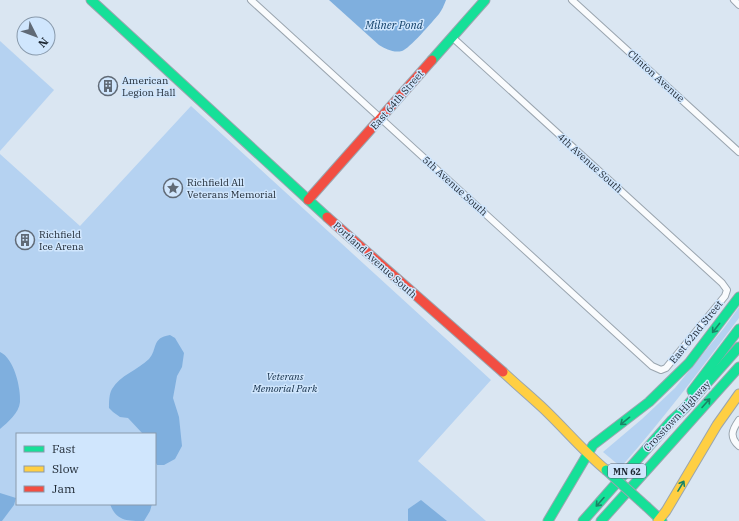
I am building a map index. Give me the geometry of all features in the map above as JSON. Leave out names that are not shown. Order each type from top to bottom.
[{"type":"main road","name":"Portland Avenue South","points":[[91,0],[308,200],[544,409],[588,455],[660,520]]},
{"type":"main road","name":"East 64th Street","points":[[308,200],[485,0]]},
{"type":"main road","points":[[548,521],[593,445],[649,402],[689,363],[739,297]]},
{"type":"main road","points":[[672,420],[739,329]]},
{"type":"main road","name":"Crosstown Highway","points":[[582,521],[739,347]]},
{"type":"main road","name":"Crosstown Highway","points":[[601,521],[739,367]]},
{"type":"main road","points":[[660,520],[717,424],[739,394]]},
{"type":"street","name":"5th Avenue South","points":[[251,0],[652,366],[661,370]]},
{"type":"street","name":"Clinton Avenue","points":[[572,0],[739,152]]},
{"type":"street","points":[[734,0],[739,5]]},
{"type":"street","name":"4th Avenue South","points":[[452,37],[722,283],[727,290]]},
{"type":"street","name":"East 62nd Street","points":[[661,370],[666,368],[680,352],[725,296],[727,290]]},
{"type":"street","points":[[739,420],[734,426],[732,434],[733,440],[739,446]]},
{"type":"green space","points":[[0,41],[54,90],[0,151]]},
{"type":"green space","name":"Veterans Memorial Park","points":[[191,106],[491,380],[418,461],[486,521],[0,521],[0,154],[80,226]]},
{"type":"green space","points":[[739,307],[739,318],[682,394],[621,467],[603,452],[642,419],[675,388],[724,328]]},
{"type":"water","name":"Milner Pond","points":[[329,0],[446,0],[440,12],[427,28],[405,49],[402,51],[396,51],[379,45]]},
{"type":"water","points":[[170,335],[175,338],[184,353],[182,367],[177,376],[173,398],[179,417],[182,446],[175,459],[164,465],[157,465],[156,433],[142,433],[128,418],[120,417],[113,412],[109,408],[109,398],[115,384],[149,359],[157,341],[164,336]]},
{"type":"water","points":[[0,352],[9,360],[16,374],[20,402],[18,410],[13,417],[0,429]]},
{"type":"water","points":[[0,493],[16,498],[14,505],[2,521],[0,521]]},
{"type":"water","points":[[421,500],[447,521],[408,521],[408,509]]},
{"type":"water","points":[[110,505],[152,505],[144,521],[123,519],[112,510]]},
{"type":"traffic: fast","points":[[91,0],[327,217]]},
{"type":"traffic: fast","points":[[432,60],[485,0]]},
{"type":"traffic: fast","points":[[548,521],[593,445],[649,402],[689,363],[739,297]]},
{"type":"traffic: fast","points":[[692,391],[739,329]]},
{"type":"traffic: fast","points":[[583,521],[739,347]]},
{"type":"traffic: fast","points":[[601,521],[739,367]]},
{"type":"traffic: fast","points":[[606,470],[647,507]]},
{"type":"traffic: fast","points":[[647,507],[662,521]]},
{"type":"traffic: slow","points":[[503,372],[544,409],[590,456],[606,470]]},
{"type":"traffic: slow","points":[[658,521],[666,511],[717,425],[739,394]]},
{"type":"traffic: jam","points":[[308,200],[432,60]]},
{"type":"traffic: jam","points":[[327,217],[503,372]]},
{"type":"place","name":"American Legion Hall","points":[[108,86]]},
{"type":"place","name":"Richfield All Veterans Memorial","points":[[173,188]]},
{"type":"place","name":"Richfield Ice Arena","points":[[25,240]]}]
